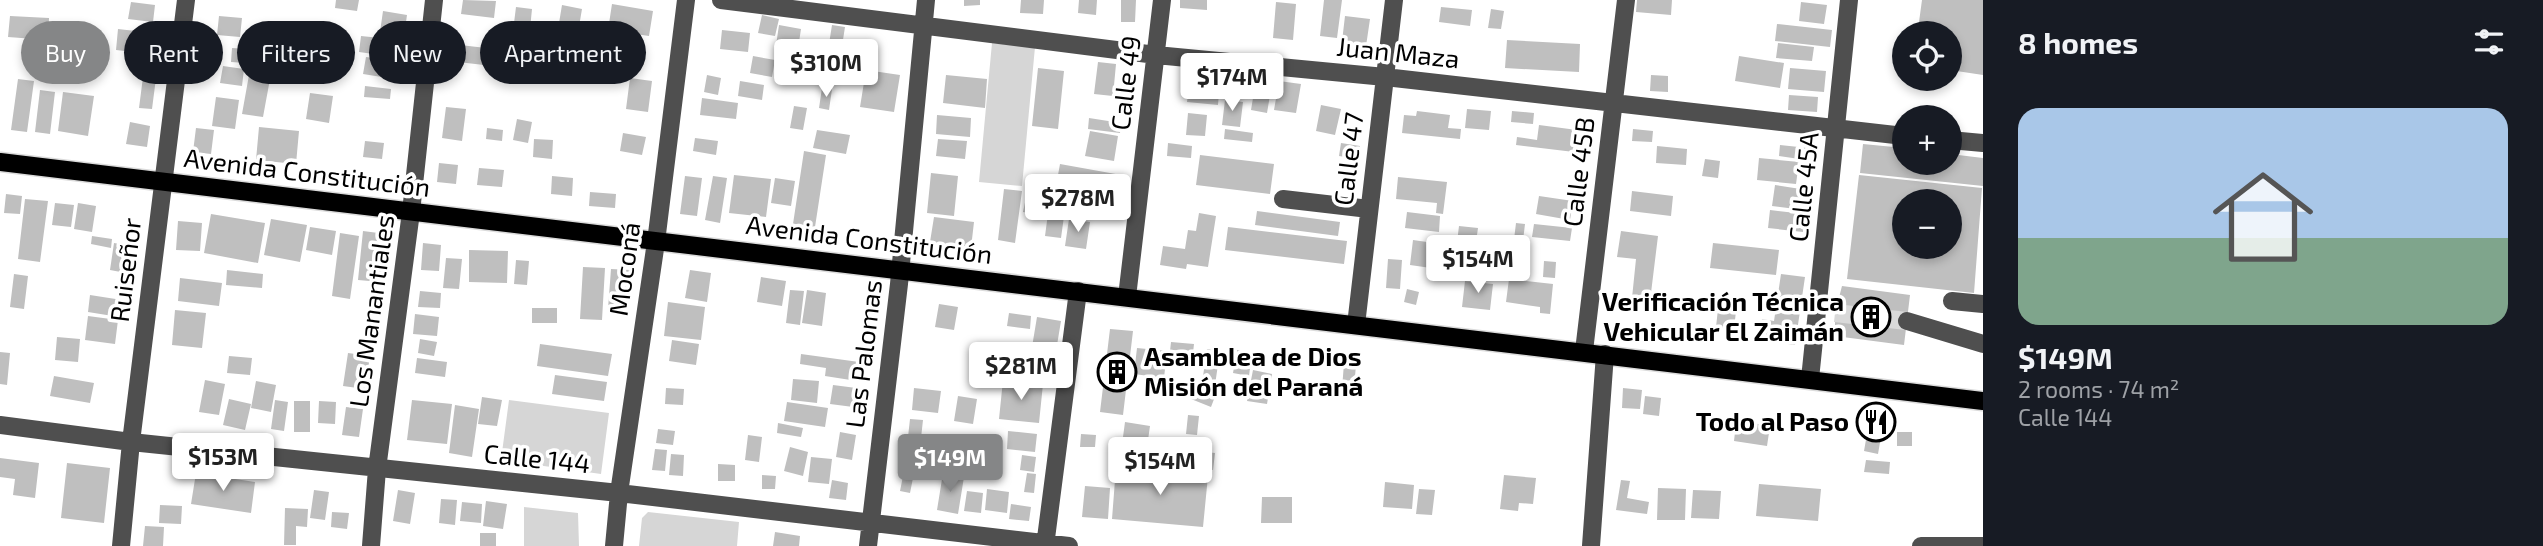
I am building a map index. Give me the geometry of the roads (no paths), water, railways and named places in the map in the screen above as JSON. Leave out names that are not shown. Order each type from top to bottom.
[{"type":"main road","name":"Avenida Constitución","points":[[0,162],[1983,401]]},
{"type":"street","name":"Ruiseñor","points":[[121,546],[131,442],[186,0]]},
{"type":"street","name":"Los Manantiales","points":[[371,546],[377,469],[411,212],[434,0]]},
{"type":"street","name":"Moconá","points":[[614,546],[686,0]]},
{"type":"street","name":"Juan Maza","points":[[721,0],[1156,55],[1385,77],[1892,135]]},
{"type":"street","name":"Las Palomas","points":[[868,546],[901,269],[926,0]]},
{"type":"street","name":"Calle 49","points":[[1127,298],[1162,0]]},
{"type":"street","name":"Calle 47","points":[[1356,325],[1394,0]]},
{"type":"street","name":"Calle 45B","points":[[1584,351],[1626,0]]},
{"type":"street","name":"Calle 45A","points":[[1810,379],[1826,312],[1836,130],[1849,0]]},
{"type":"street","points":[[1962,141],[1983,143]]},
{"type":"street","points":[[1283,199],[1369,209]]},
{"type":"street","points":[[1045,545],[1077,291]]},
{"type":"street","points":[[1952,301],[1983,304]]},
{"type":"street","points":[[1906,321],[1983,344]]},
{"type":"street","points":[[1591,546],[1605,354]]},
{"type":"street","name":"Calle 144","points":[[0,425],[131,442],[619,493],[1069,546]]},
{"type":"street","points":[[1921,546],[1983,546]]},
{"type":"tunnel","points":[[1835,313],[1907,321]]},
{"type":"place","name":"Verificación Técnica Vehicular El Zaimán","points":[[1871,317]]},
{"type":"place","name":"Asamblea de Dios Misión del Paraná","points":[[1117,372]]},
{"type":"place","name":"Todo al Paso","points":[[1876,422]]}]
